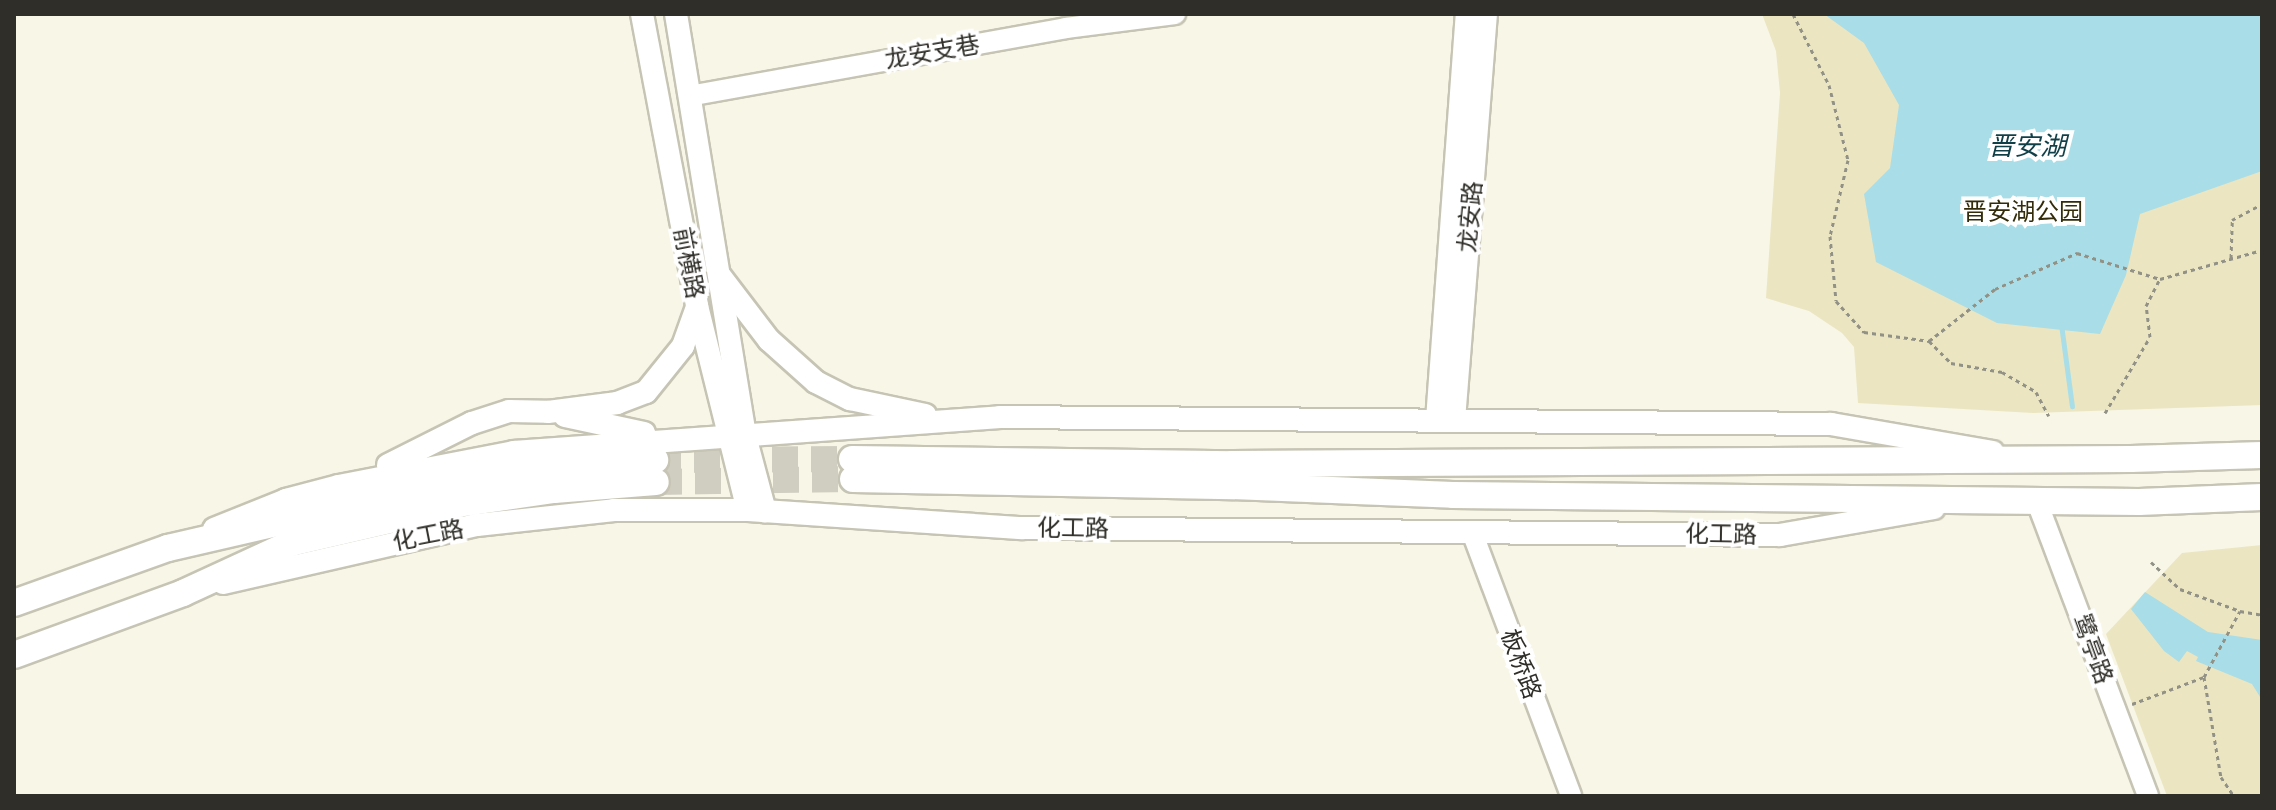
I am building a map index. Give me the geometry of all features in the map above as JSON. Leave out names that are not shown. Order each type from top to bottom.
[{"type":"highway","name":"化工路","points":[[2262,455],[853,469],[1453,495],[2037,502],[2262,497]]},
{"type":"highway","name":"化工路","points":[[14,603],[168,548],[465,481],[552,469],[660,460]]},
{"type":"highway","name":"化工路","points":[[14,655],[183,593],[294,542],[660,460]]},
{"type":"main road","name":"前横路","points":[[642,14],[697,306],[737,436],[756,511]]},
{"type":"main road","name":"前横路","points":[[676,14],[719,274],[737,436]]},
{"type":"main road","name":"龙安路","points":[[1445,420],[1467,14]]},
{"type":"main road","name":"龙安路","points":[[1445,420],[1486,14]]},
{"type":"main road","points":[[719,274],[769,340],[816,382],[862,402],[953,420]]},
{"type":"main road","points":[[339,486],[423,450],[472,423],[509,411],[548,412],[617,403],[646,392],[683,346],[697,306]]},
{"type":"main road","points":[[548,412],[660,460]]},
{"type":"main road","points":[[168,548],[286,500],[339,486],[514,452],[660,460],[737,436],[953,420],[1040,416],[1831,424],[2034,459]]},
{"type":"main road","name":"化工路","points":[[183,593],[395,541],[477,525],[614,510],[756,511],[1022,528],[1780,535],[1969,501]]},
{"type":"street","name":"龙安支巷","points":[[689,96],[1066,28],[1175,14]]},
{"type":"street","name":"鹭亭路","points":[[2037,502],[2148,796]]},
{"type":"street","name":"板桥路","points":[[1472,532],[1571,796]]},
{"type":"path","points":[[1793,14],[1829,85],[1848,160],[1830,236],[1836,301],[1864,332],[1929,341],[1951,363],[2002,372],[2036,392],[2049,416]]},
{"type":"path","points":[[2231,260],[2232,220],[2262,204]]},
{"type":"path","points":[[1929,341],[1995,289],[2077,253],[2160,279],[2262,250]]},
{"type":"path","points":[[2105,413],[2150,337],[2146,306],[2160,279]]},
{"type":"path","points":[[2151,562],[2180,589],[2240,611],[2262,615]]},
{"type":"path","points":[[2234,796],[2221,777],[2204,677],[2240,611]]},
{"type":"path","points":[[2132,704],[2204,677]]},
{"type":"green space","name":"晋安湖公园","points":[[1762,14],[2262,14],[2262,405],[2033,413],[1858,403],[1854,347],[1842,333],[1809,311],[1766,298],[1780,93],[1776,51]]},
{"type":"green space","points":[[2262,545],[2262,796],[2167,796],[2106,634],[2182,553]]},
{"type":"water","name":"晋安湖","points":[[1824,14],[2262,14],[2262,171],[2140,214],[2126,275],[2100,334],[1997,323],[1876,262],[1864,194],[1890,168],[1899,105],[1864,43]]},
{"type":"water","points":[[2145,592],[2208,632],[2262,640],[2262,700],[2252,684],[2196,661],[2198,657],[2187,651],[2179,662],[2164,651],[2131,609]]},
{"type":"waterway","points":[[2061,324],[2072,406]]},
{"type":"tunnel","points":[[655,460],[852,459]]},
{"type":"tunnel","points":[[656,482],[853,479]]}]
